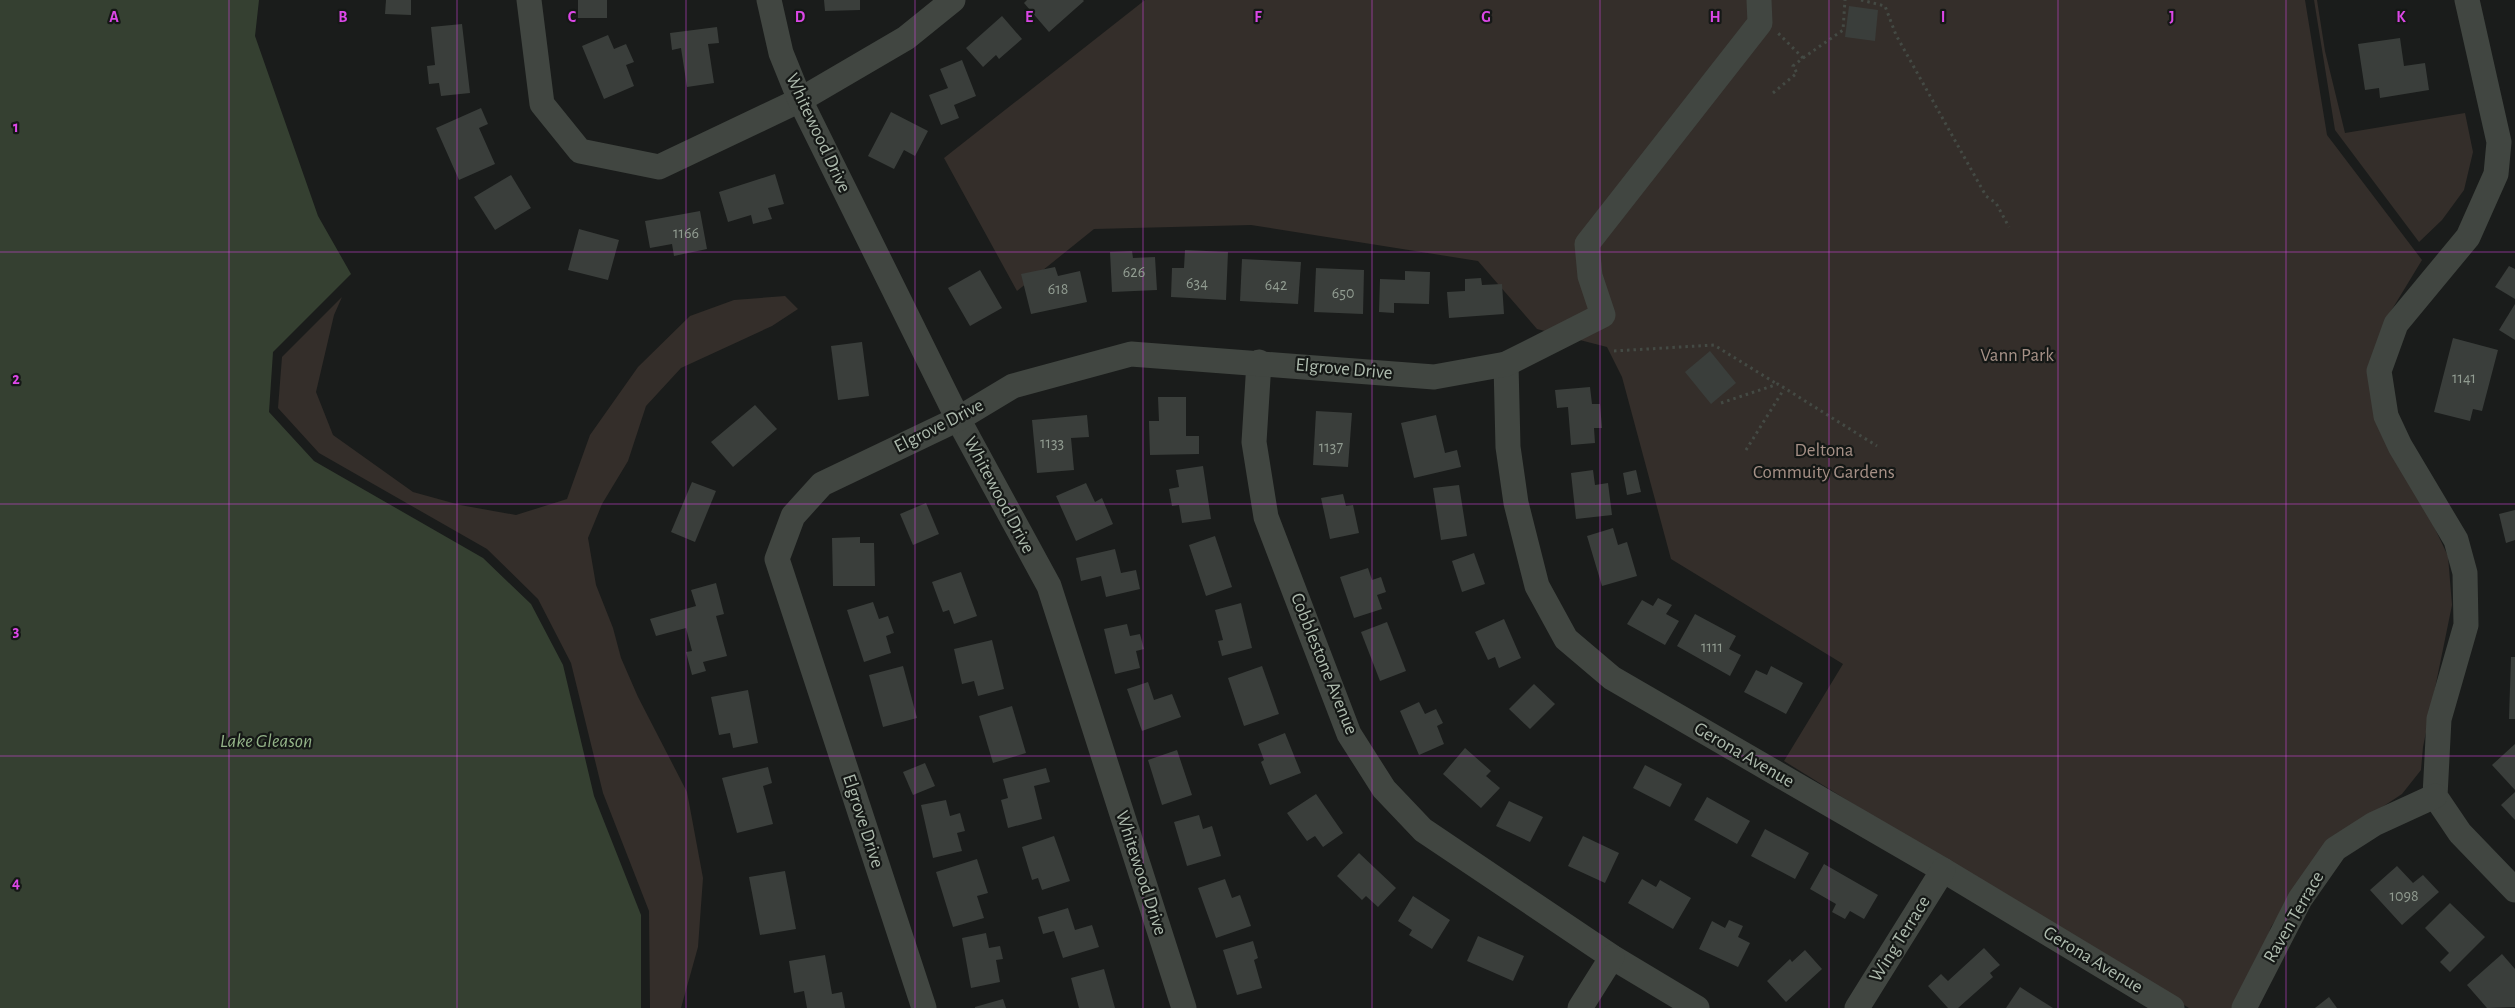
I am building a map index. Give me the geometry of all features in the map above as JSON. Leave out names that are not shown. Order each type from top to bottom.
[{"type":"street","points":[[529,0],[542,104],[580,151],[659,167],[800,100],[906,38],[953,0]]},
{"type":"street","name":"Whitewood Drive","points":[[770,0],[781,53],[800,100],[958,419],[1049,586],[1184,1008]]},
{"type":"street","name":"Elgrove Drive","points":[[924,1008],[777,559],[793,516],[822,484],[958,419],[1013,386],[1131,354],[1259,362],[1434,377],[1506,364],[1603,315],[1590,276],[1587,244],[1760,23],[1759,0]]},
{"type":"street","points":[[2467,0],[2499,142],[2496,174],[2468,237],[2396,324],[2379,371],[2386,416],[2400,446],[2456,540],[2465,573],[2466,625],[2439,718],[2435,796],[2460,833],[2515,890]]},
{"type":"street","name":"Cobblestone Avenue","points":[[1259,362],[1254,442],[1266,517],[1349,734],[1384,789],[1423,830],[1612,957],[1697,1008]]},
{"type":"street","name":"Gerona Avenue","points":[[1506,364],[1508,447],[1516,503],[1537,586],[1566,639],[1612,678],[1943,870],[2172,1008]]},
{"type":"street","name":"Raven Terrace","points":[[2244,1008],[2300,899],[2335,849],[2374,824],[2435,796]]},
{"type":"street","name":"Wing Terrace","points":[[1857,1008],[1943,870]]},
{"type":"street","points":[[1580,1008],[1612,957]]},
{"type":"path","points":[[1773,93],[1798,73],[1792,66],[1843,30],[1846,0]]},
{"type":"path","points":[[1861,0],[1885,6],[1896,35],[1986,196],[1996,203],[2009,227]]},
{"type":"path","points":[[1778,33],[1803,58]]},
{"type":"path","points":[[1614,352],[1714,345],[1877,446]]},
{"type":"path","points":[[1721,403],[1778,384]]},
{"type":"path","points":[[1746,450],[1784,389]]},
{"type":"green space","name":"Vann Park","points":[[1145,0],[2305,0],[2327,135],[2422,260],[2388,316],[2371,361],[2428,514],[2448,556],[2452,605],[2423,747],[2421,770],[2402,794],[2323,846],[2271,927],[2244,1001],[2234,1008],[2189,1008],[2000,895],[1784,761],[1843,664],[1671,559],[1622,377],[1607,347],[1537,329],[1478,261],[1251,225],[1094,229],[1017,291],[944,158]]},
{"type":"green space","points":[[2314,0],[2317,0],[2325,51],[2345,133],[2465,113],[2473,152],[2464,190],[2442,220],[2419,242],[2335,130]]},
{"type":"green space","points":[[785,296],[798,309],[772,326],[681,368],[646,406],[628,461],[602,504],[588,538],[596,585],[613,628],[621,658],[638,697],[687,792],[703,878],[698,947],[681,1008],[650,1008],[649,911],[603,793],[571,663],[538,599],[487,549],[319,453],[278,408],[282,357],[342,297],[334,315],[316,392],[333,435],[413,492],[460,505],[516,515],[567,499],[590,435],[638,367],[690,316],[734,300]]},
{"type":"water","name":"Lake Gleason","points":[[0,0],[259,0],[255,36],[318,216],[351,274],[273,352],[269,412],[314,461],[483,558],[531,604],[563,665],[594,796],[641,915],[641,1008],[0,1008]]},
{"type":"building","points":[[386,0],[411,0],[411,15],[385,14]]},
{"type":"building","points":[[578,0],[607,0],[607,18],[578,18]]},
{"type":"building","points":[[824,0],[860,0],[860,10],[825,11]]},
{"type":"building","points":[[1027,0],[1084,1],[1049,32],[1024,3]]},
{"type":"building","points":[[1849,6],[1878,10],[1875,41],[1845,37]]},
{"type":"building","points":[[1002,16],[1022,39],[999,59],[996,55],[983,67],[966,48]]},
{"type":"building","points":[[462,24],[470,93],[441,96],[439,83],[429,84],[427,66],[435,65],[431,27]]},
{"type":"building","points":[[717,27],[719,43],[708,44],[714,83],[687,87],[681,48],[672,50],[670,33]]},
{"type":"building","points":[[608,35],[614,49],[626,44],[634,62],[626,65],[634,86],[604,99],[582,46]]},
{"type":"building","points":[[2400,38],[2404,66],[2425,63],[2429,90],[2380,98],[2379,88],[2365,90],[2358,44]]},
{"type":"building","points":[[962,60],[976,96],[954,105],[959,118],[941,125],[929,95],[948,88],[940,69]]},
{"type":"building","points":[[481,108],[488,124],[479,128],[495,164],[459,180],[436,128]]},
{"type":"building","points":[[891,112],[928,131],[915,156],[904,150],[894,169],[868,156]]},
{"type":"building","points":[[775,174],[784,204],[768,208],[772,219],[753,224],[751,215],[728,222],[719,192]]},
{"type":"building","points":[[511,175],[531,208],[495,230],[474,197]]},
{"type":"building","points":[[700,211],[707,249],[674,256],[672,244],[650,248],[645,221]]},
{"type":"building","points":[[579,229],[619,240],[608,280],[568,270]]},
{"type":"building","points":[[1185,250],[1228,252],[1226,300],[1171,297],[1172,268],[1184,268]]},
{"type":"building","points":[[1132,251],[1133,258],[1155,257],[1157,290],[1112,292],[1110,252]]},
{"type":"building","points":[[1242,259],[1301,262],[1298,304],[1240,301]]},
{"type":"building","points":[[2509,266],[2515,269],[2515,299],[2495,287]]},
{"type":"building","points":[[1055,267],[1058,276],[1080,271],[1087,302],[1031,314],[1021,274]]},
{"type":"building","points":[[1316,268],[1364,270],[1363,314],[1314,312]]},
{"type":"building","points":[[980,270],[1002,308],[970,326],[948,288]]},
{"type":"building","points":[[1405,271],[1430,272],[1429,304],[1394,303],[1394,313],[1379,312],[1380,279],[1405,280]]},
{"type":"building","points":[[1481,278],[1482,285],[1502,284],[1504,314],[1449,318],[1447,292],[1465,291],[1465,279]]},
{"type":"building","points":[[2515,304],[2515,340],[2499,330]]},
{"type":"building","points":[[2453,338],[2498,350],[2482,411],[2473,409],[2470,421],[2434,412]]},
{"type":"building","points":[[862,342],[869,396],[838,400],[831,346]]},
{"type":"building","points":[[1710,351],[1736,383],[1711,404],[1685,372]]},
{"type":"building","points":[[1590,387],[1592,404],[1600,404],[1602,428],[1594,428],[1595,443],[1571,445],[1568,407],[1557,408],[1555,390]]},
{"type":"building","points":[[1158,397],[1186,397],[1186,436],[1199,436],[1199,454],[1150,455],[1149,421],[1159,421]]},
{"type":"building","points":[[755,405],[777,429],[733,467],[711,442]]},
{"type":"building","points":[[1316,411],[1352,413],[1348,467],[1313,465]]},
{"type":"building","points":[[1087,415],[1089,437],[1071,438],[1074,470],[1037,473],[1032,420]]},
{"type":"building","points":[[1436,415],[1445,453],[1457,450],[1461,467],[1414,478],[1401,423]]},
{"type":"building","points":[[1203,466],[1211,519],[1182,523],[1179,505],[1172,506],[1169,489],[1179,487],[1176,470]]},
{"type":"building","points":[[1593,470],[1595,485],[1608,483],[1612,515],[1576,519],[1571,473]]},
{"type":"building","points":[[1636,470],[1641,492],[1627,495],[1623,473]]},
{"type":"building","points":[[692,482],[716,491],[695,542],[671,532]]},
{"type":"building","points":[[1086,483],[1095,502],[1102,498],[1113,524],[1076,541],[1056,496]]},
{"type":"building","points":[[1459,485],[1467,536],[1441,540],[1433,488]]},
{"type":"building","points":[[1343,494],[1346,506],[1353,505],[1359,533],[1330,539],[1321,498]]},
{"type":"building","points":[[926,503],[939,534],[913,545],[900,514]]},
{"type":"building","points":[[2515,510],[2515,540],[2506,543],[2499,514]]},
{"type":"building","points":[[1613,528],[1618,545],[1627,542],[1637,576],[1602,586],[1587,536]]},
{"type":"building","points":[[1215,536],[1232,587],[1206,596],[1189,545]]},
{"type":"building","points":[[860,537],[860,543],[874,543],[875,586],[833,586],[832,538]]},
{"type":"building","points":[[1115,549],[1121,573],[1136,570],[1140,589],[1106,597],[1101,576],[1081,581],[1076,558]]},
{"type":"building","points":[[1474,553],[1485,584],[1462,592],[1452,561]]},
{"type":"building","points":[[1368,568],[1372,580],[1381,577],[1386,592],[1377,595],[1382,609],[1354,618],[1340,577]]},
{"type":"building","points":[[961,572],[977,616],[954,624],[949,610],[943,612],[932,582]]},
{"type":"building","points":[[716,583],[724,614],[716,616],[727,656],[703,662],[706,671],[692,675],[686,652],[692,651],[686,628],[656,636],[650,619],[696,606],[691,590]]},
{"type":"building","points":[[1658,598],[1672,605],[1666,614],[1679,621],[1665,645],[1627,624],[1642,600],[1653,606]]},
{"type":"building","points":[[873,602],[879,619],[888,616],[894,633],[886,636],[891,653],[864,662],[847,610]]},
{"type":"building","points":[[1241,603],[1252,648],[1222,656],[1218,641],[1223,640],[1215,610]]},
{"type":"building","points":[[1695,614],[1736,636],[1729,649],[1741,655],[1730,676],[1677,646]]},
{"type":"building","points":[[1504,619],[1521,658],[1499,668],[1495,657],[1488,660],[1475,632]]},
{"type":"building","points":[[1387,622],[1406,671],[1380,681],[1361,632]]},
{"type":"building","points":[[1127,624],[1130,636],[1140,634],[1144,649],[1136,651],[1140,668],[1115,674],[1104,629]]},
{"type":"building","points":[[992,640],[1004,689],[978,696],[974,681],[962,684],[954,649]]},
{"type":"building","points":[[2511,657],[2515,657],[2515,719],[2509,719]]},
{"type":"building","points":[[903,666],[917,718],[883,727],[869,675]]},
{"type":"building","points":[[1262,666],[1279,714],[1244,726],[1228,678]]},
{"type":"building","points":[[1771,666],[1803,683],[1786,714],[1744,692],[1756,670],[1767,675]]},
{"type":"building","points":[[1148,682],[1154,700],[1172,694],[1181,717],[1142,731],[1127,689]]},
{"type":"building","points":[[1534,684],[1555,704],[1530,729],[1509,709]]},
{"type":"building","points":[[748,690],[758,743],[733,748],[730,733],[719,735],[711,697]]},
{"type":"building","points":[[1419,702],[1425,714],[1436,709],[1443,723],[1437,726],[1444,744],[1419,755],[1400,711]]},
{"type":"building","points":[[1012,706],[1026,753],[993,763],[979,716]]},
{"type":"building","points":[[1285,733],[1301,773],[1270,785],[1261,762],[1264,760],[1258,744]]},
{"type":"building","points":[[2515,744],[2515,790],[2492,765]]},
{"type":"building","points":[[1465,748],[1491,771],[1486,776],[1500,788],[1481,808],[1443,774]]},
{"type":"building","points":[[1177,750],[1192,795],[1162,805],[1148,760]]},
{"type":"building","points":[[925,763],[935,786],[913,795],[903,772]]},
{"type":"building","points":[[1645,765],[1682,784],[1670,807],[1633,788]]},
{"type":"building","points":[[768,767],[772,783],[763,786],[773,824],[737,833],[722,778]]},
{"type":"building","points":[[1046,768],[1050,782],[1034,786],[1042,819],[1008,828],[1001,800],[1008,798],[1003,779]]},
{"type":"building","points":[[2515,792],[2515,820],[2501,805]]},
{"type":"building","points":[[1316,794],[1343,833],[1323,847],[1315,836],[1307,841],[1287,813]]},
{"type":"building","points":[[1707,797],[1750,821],[1737,844],[1694,820]]},
{"type":"building","points":[[946,800],[950,816],[960,813],[965,831],[957,833],[962,851],[933,858],[921,805]]},
{"type":"building","points":[[1509,801],[1543,817],[1530,842],[1496,826]]},
{"type":"building","points":[[1199,815],[1203,829],[1212,826],[1221,856],[1187,866],[1174,822]]},
{"type":"building","points":[[1765,829],[1809,853],[1795,879],[1751,856]]},
{"type":"building","points":[[1054,836],[1070,881],[1042,890],[1038,878],[1032,880],[1022,847]]},
{"type":"building","points":[[1583,836],[1619,853],[1605,883],[1568,866]]},
{"type":"building","points":[[1359,853],[1396,888],[1378,907],[1366,896],[1362,900],[1337,876]]},
{"type":"building","points":[[977,859],[988,893],[977,896],[984,918],[953,927],[936,872]]},
{"type":"building","points":[[1824,864],[1878,895],[1864,919],[1850,911],[1845,919],[1832,912],[1836,904],[1810,889]]},
{"type":"building","points":[[2397,866],[2413,883],[2423,875],[2439,892],[2402,925],[2370,890]]},
{"type":"building","points":[[785,871],[796,929],[760,935],[749,877]]},
{"type":"building","points":[[1225,879],[1232,898],[1240,895],[1251,926],[1216,938],[1198,888]]},
{"type":"building","points":[[1642,879],[1656,887],[1660,880],[1691,898],[1673,929],[1628,903]]},
{"type":"building","points":[[1413,896],[1450,920],[1432,949],[1409,935],[1412,930],[1398,921]]},
{"type":"building","points":[[2450,903],[2485,937],[2450,972],[2440,962],[2449,953],[2425,928]]},
{"type":"building","points":[[1068,908],[1075,930],[1092,925],[1099,947],[1063,958],[1054,931],[1043,934],[1038,917]]},
{"type":"building","points":[[1729,920],[1743,926],[1738,937],[1750,943],[1738,967],[1699,949],[1712,921],[1725,928]]},
{"type":"building","points":[[986,933],[989,948],[1000,946],[1003,959],[996,960],[1000,982],[971,988],[962,938]]},
{"type":"building","points":[[1478,936],[1524,956],[1513,981],[1467,961]]},
{"type":"building","points":[[1253,941],[1258,958],[1254,960],[1262,988],[1237,995],[1223,950]]},
{"type":"building","points":[[1984,948],[2000,965],[1990,973],[1993,977],[1958,1008],[1948,1008],[1928,986],[1941,974],[1948,981]]},
{"type":"building","points":[[1805,950],[1822,969],[1786,1002],[1767,981],[1790,959],[1792,962]]},
{"type":"building","points":[[2502,954],[2515,969],[2515,1007],[2487,1008],[2467,985]]},
{"type":"building","points":[[825,955],[832,994],[842,992],[845,1008],[807,1008],[804,991],[794,993],[789,961]]},
{"type":"building","points":[[1104,969],[1115,1008],[1079,1008],[1071,978]]},
{"type":"building","points":[[2020,987],[2053,1008],[2006,1008]]},
{"type":"building","points":[[2329,997],[2337,1008],[2315,1008]]},
{"type":"building","points":[[1003,999],[1006,1008],[975,1008],[975,1007]]},
{"type":"park label","name":"Deltona Commuity Gardens","points":[[1824,461]]}]
